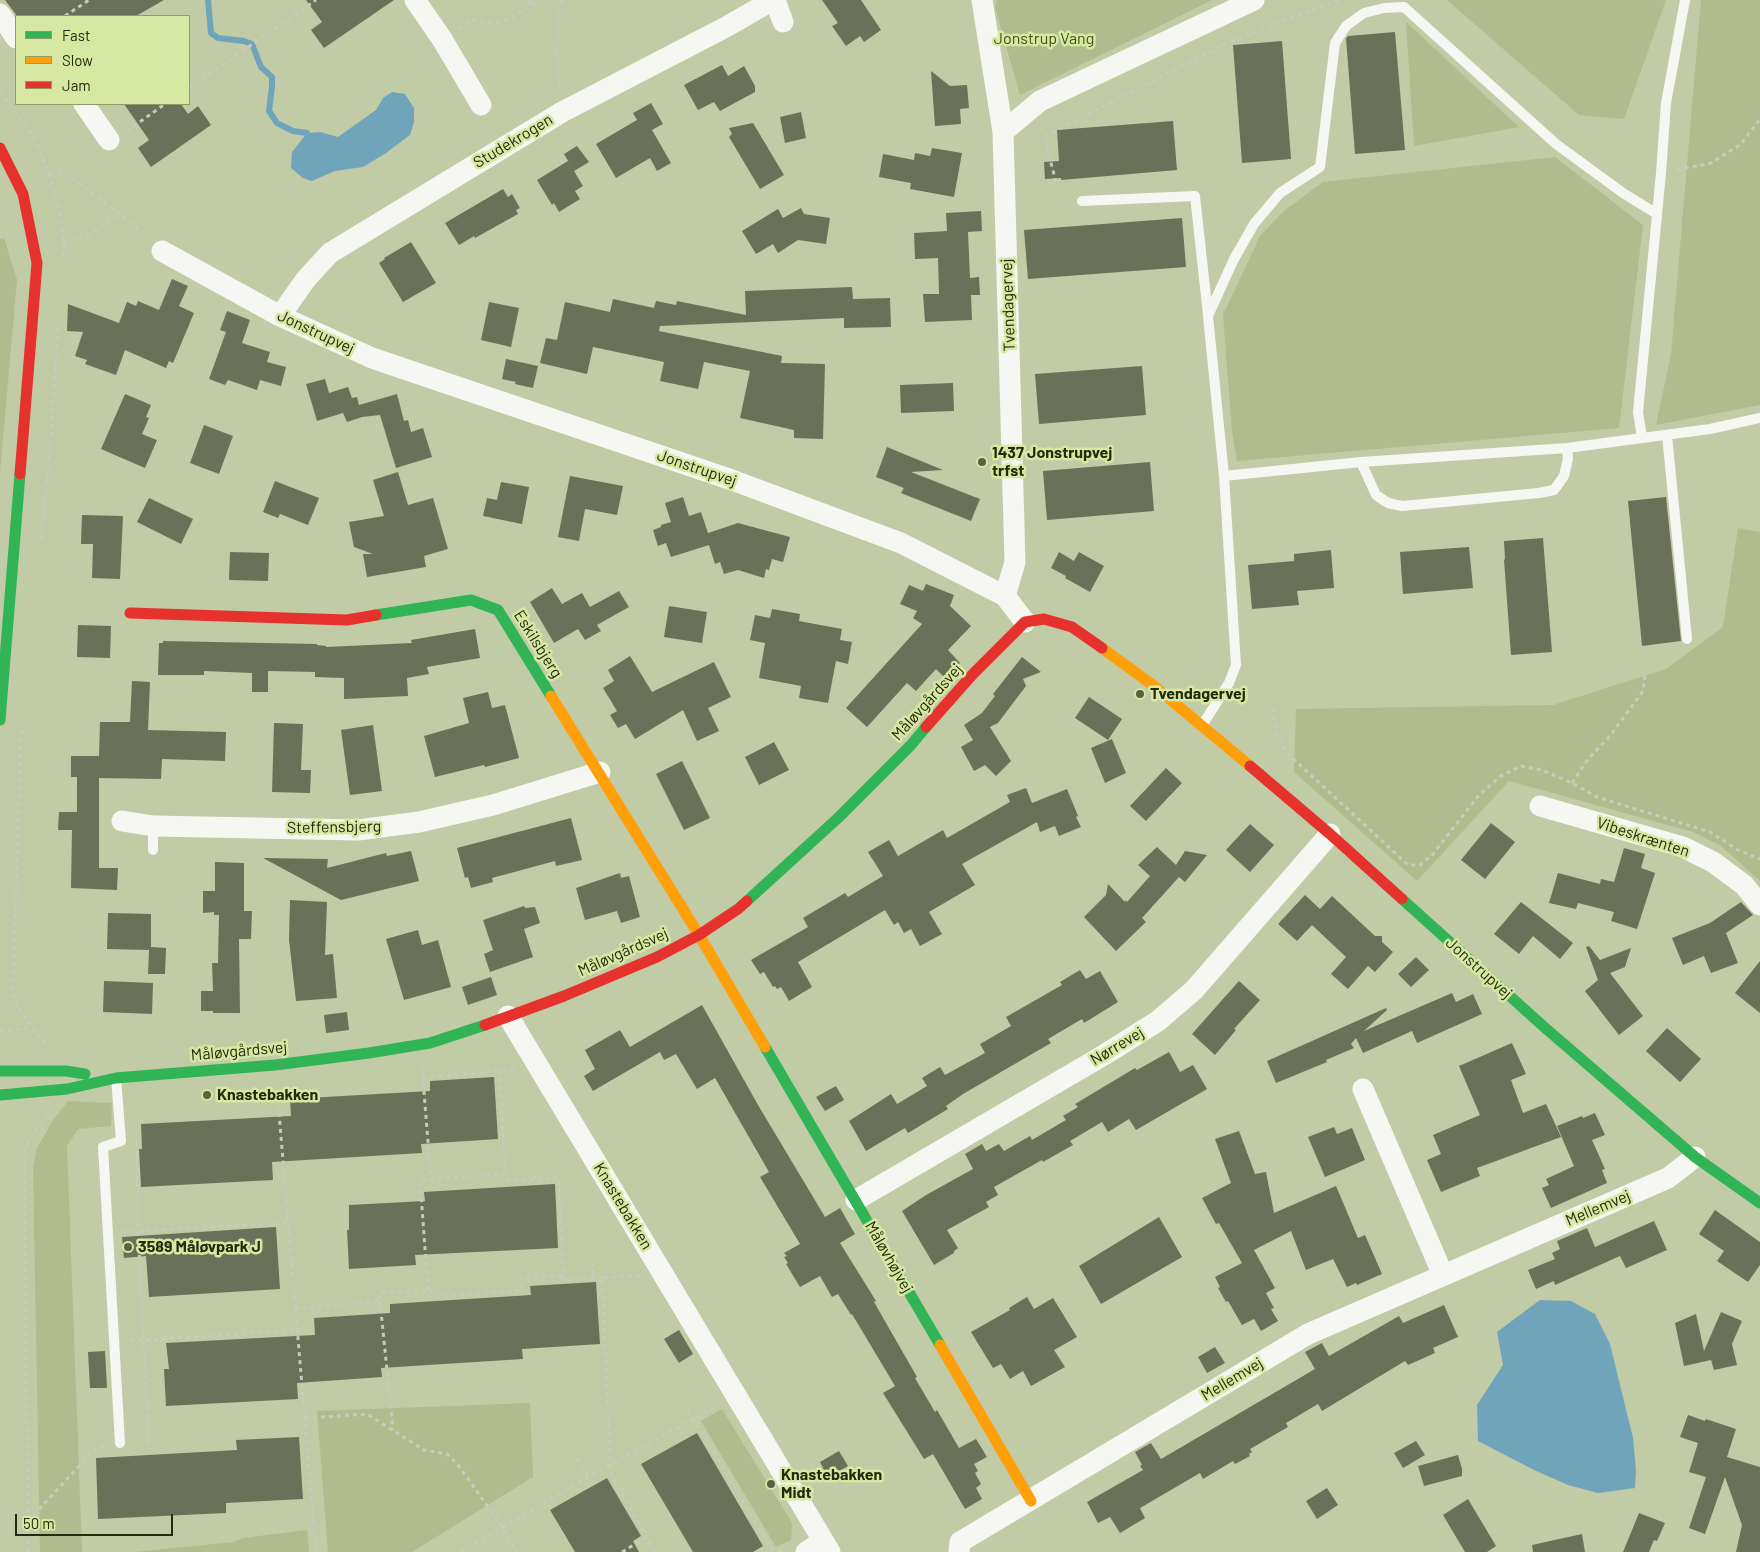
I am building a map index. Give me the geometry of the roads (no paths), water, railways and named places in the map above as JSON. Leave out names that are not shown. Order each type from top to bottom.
[{"type":"street","points":[[415,0],[442,39],[481,105]]},
{"type":"street","name":"Studekrogen","points":[[280,316],[306,279],[330,253],[562,112],[774,0],[784,22]]},
{"type":"street","name":"Tvendagervej","points":[[982,0],[1002,132],[1015,562],[1005,596]]},
{"type":"street","points":[[1002,132],[1040,101],[1254,0]]},
{"type":"street","points":[[0,14],[15,36]]},
{"type":"street","points":[[85,105],[108,140]]},
{"type":"street","points":[[0,148],[23,194],[38,263],[0,720]]},
{"type":"street","name":"Jonstrupvej","points":[[162,251],[280,316],[372,358],[732,480],[901,543],[1005,596],[1025,622],[1044,619],[1072,627],[1154,686],[1202,725],[1330,834],[1549,1031],[1695,1158],[1760,1203]]},
{"type":"street","name":"Eskilsbjerg","points":[[130,613],[347,620],[471,600],[498,610],[600,772],[699,935]]},
{"type":"street","name":"Måløvgårdsvej","points":[[0,1095],[54,1090],[116,1078],[275,1065],[369,1053],[420,1044],[459,1035],[564,996],[638,964],[699,935],[744,903],[838,818],[911,745],[972,675],[1025,622]]},
{"type":"street","name":"Steffensbjerg","points":[[122,821],[153,826],[358,830],[410,824],[493,805],[600,772]]},
{"type":"street","name":"Vibeskrænten","points":[[1540,806],[1683,847],[1713,862],[1744,885],[1760,905]]},
{"type":"street","name":"Nørrevej","points":[[856,1200],[1104,1055],[1158,1021],[1194,990],[1330,834]]},
{"type":"street","name":"Måløvhøjvej","points":[[699,935],[1031,1500]]},
{"type":"street","name":"Knastebakken","points":[[508,1016],[736,1396],[820,1548]]},
{"type":"street","name":"Måløvgårdsvej","points":[[0,1071],[66,1071],[116,1078]]},
{"type":"street","points":[[1363,1089],[1442,1275]]},
{"type":"street","name":"Mellemvej","points":[[1031,1500],[1308,1334],[1668,1178],[1695,1158]]},
{"type":"street","points":[[959,1552],[960,1542],[1031,1500]]},
{"type":"lane","points":[[1642,438],[1638,412],[1666,103],[1685,0]]},
{"type":"lane","points":[[1208,316],[1234,259],[1254,224],[1280,194],[1320,167],[1335,42],[1346,26],[1364,13],[1384,8],[1404,7],[1556,144],[1623,193],[1657,214]]},
{"type":"lane","points":[[1082,201],[1195,196],[1224,476],[1236,666],[1229,683],[1202,725]]},
{"type":"lane","points":[[1224,476],[1361,462],[1567,448],[1710,429],[1760,418]]},
{"type":"lane","points":[[1667,435],[1687,639]]},
{"type":"lane","points":[[1361,462],[1376,495],[1388,503],[1402,506],[1554,490],[1564,476],[1568,459],[1567,448]]},
{"type":"lane","points":[[153,826],[153,850]]},
{"type":"lane","points":[[116,1078],[121,1141],[102,1147],[120,1444]]},
{"type":"water","points":[[392,92],[405,94],[414,108],[414,122],[410,135],[363,167],[335,171],[312,181],[303,178],[291,168],[292,152],[307,133],[320,132],[338,137],[376,110],[383,98]]},
{"type":"water","points":[[1540,1300],[1571,1301],[1595,1314],[1610,1344],[1633,1438],[1636,1471],[1635,1488],[1598,1493],[1568,1485],[1478,1441],[1477,1405],[1503,1365],[1497,1332]]},
{"type":"waterway","points":[[208,0],[211,33],[218,38],[244,41],[252,44],[261,67],[272,77],[269,111],[277,123],[293,131],[307,133]]},
{"type":"place","name":"1437 Jonstrupvej trfst","points":[[982,462]]},
{"type":"place","name":"Tvendagervej","points":[[1140,694]]},
{"type":"place","name":"Knastebakken","points":[[207,1095]]},
{"type":"place","name":"3589 Måløvpark J","points":[[128,1247]]},
{"type":"place","name":"Knastebakken Midt","points":[[771,1484]]},
{"type":"park label","name":"Jonstrup Vang","points":[[1044,39]]}]
